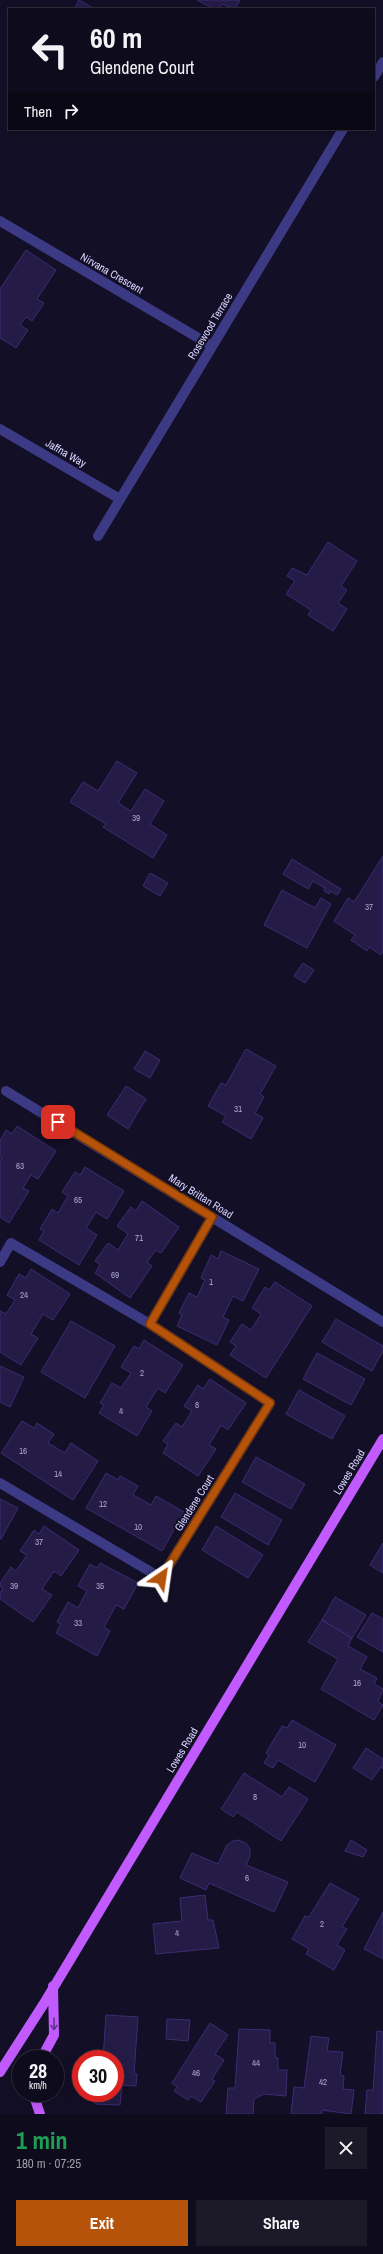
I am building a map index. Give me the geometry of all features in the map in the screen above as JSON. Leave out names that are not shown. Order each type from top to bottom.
[{"type":"main road","name":"Lowes Road","points":[[0,2072],[383,1439]]},
{"type":"main road","points":[[46,2050],[54,2035],[53,1986]]},
{"type":"main road","points":[[36,2102],[40,2114]]},
{"type":"street","points":[[375,75],[383,62]]},
{"type":"street","name":"Rosewood Terrace","points":[[98,536],[342,130]]},
{"type":"street","name":"Nirvana Crescent","points":[[0,221],[212,346]]},
{"type":"street","name":"Jaffna Way","points":[[0,429],[120,499]]},
{"type":"street","name":"Mary Brittan Road","points":[[6,1091],[383,1322]]},
{"type":"street","points":[[150,1324],[212,1217]]},
{"type":"street","name":"Glendene Court","points":[[0,1262],[11,1243],[150,1324],[270,1403],[161,1578],[0,1483]]},
{"type":"building","points":[[79,0],[93,8],[75,8]]},
{"type":"building","points":[[197,0],[240,0],[236,8],[222,4],[220,8],[212,8]]},
{"type":"building","points":[[26,250],[56,270],[37,299],[44,303],[32,321],[26,317],[20,325],[28,330],[16,348],[0,338],[0,289]]},
{"type":"building","points":[[328,542],[357,561],[341,586],[347,590],[338,603],[347,609],[333,631],[308,615],[311,610],[286,594],[295,581],[287,576],[292,568],[307,575]]},
{"type":"building","points":[[117,761],[137,773],[118,803],[131,811],[145,789],[164,801],[150,824],[167,835],[153,858],[103,827],[106,824],[70,802],[83,782],[98,791]]},
{"type":"building","points":[[383,856],[383,951],[381,955],[369,947],[367,951],[351,940],[355,935],[334,921],[348,898],[354,902]]},
{"type":"building","points":[[292,859],[341,889],[337,895],[330,891],[329,894],[324,891],[325,888],[313,881],[308,889],[283,874]]},
{"type":"building","points":[[150,873],[168,883],[160,896],[143,886]]},
{"type":"building","points":[[282,890],[315,908],[321,898],[331,904],[307,948],[264,925]]},
{"type":"building","points":[[303,963],[314,970],[305,983],[294,976]]},
{"type":"building","points":[[246,1049],[276,1066],[260,1094],[264,1097],[255,1113],[263,1118],[251,1139],[222,1122],[226,1116],[208,1106],[221,1083],[226,1085]]},
{"type":"building","points":[[145,1051],[160,1060],[150,1078],[134,1069]]},
{"type":"building","points":[[126,1086],[146,1099],[128,1129],[107,1115]]},
{"type":"building","points":[[17,1126],[56,1151],[38,1179],[31,1175],[23,1188],[29,1191],[9,1223],[0,1217],[0,1161],[2,1158],[0,1157],[0,1141],[6,1130],[12,1134]]},
{"type":"building","points":[[85,1167],[124,1191],[107,1219],[96,1212],[86,1228],[97,1235],[79,1265],[39,1240],[44,1231],[40,1229],[52,1209],[58,1213],[68,1196],[62,1192],[75,1172],[80,1175]]},
{"type":"building","points":[[142,1201],[179,1227],[161,1253],[156,1250],[147,1262],[152,1266],[130,1298],[95,1273],[100,1265],[95,1261],[108,1243],[118,1250],[128,1234],[117,1226],[131,1207],[136,1211]]},
{"type":"building","points":[[221,1251],[259,1269],[243,1301],[233,1296],[223,1317],[229,1320],[217,1345],[177,1326],[182,1315],[179,1313],[189,1293],[197,1297],[205,1280],[201,1278],[211,1255],[218,1259]]},
{"type":"building","points":[[31,1269],[70,1294],[53,1320],[43,1314],[31,1334],[38,1338],[21,1365],[0,1352],[0,1311],[6,1314],[15,1300],[7,1295],[19,1274],[26,1278]]},
{"type":"building","points":[[275,1282],[312,1306],[266,1378],[230,1355],[236,1346],[230,1342],[242,1324],[251,1330],[261,1314],[252,1308],[265,1287],[269,1290]]},
{"type":"building","points":[[336,1319],[383,1346],[383,1351],[372,1371],[322,1342]]},
{"type":"building","points":[[71,1321],[115,1346],[85,1398],[41,1372]]},
{"type":"building","points":[[144,1340],[183,1365],[165,1393],[158,1388],[146,1407],[152,1411],[137,1436],[99,1413],[104,1405],[100,1403],[112,1383],[121,1388],[131,1373],[121,1367],[134,1346],[139,1349]]},
{"type":"building","points":[[317,1353],[365,1379],[351,1405],[303,1379]]},
{"type":"building","points":[[0,1366],[24,1377],[10,1407],[0,1402]]},
{"type":"building","points":[[210,1379],[246,1403],[228,1430],[221,1425],[209,1445],[216,1449],[198,1476],[163,1453],[168,1444],[163,1441],[176,1423],[182,1427],[192,1411],[184,1406],[198,1385],[203,1389]]},
{"type":"building","points":[[299,1390],[345,1416],[332,1439],[286,1414]]},
{"type":"building","points":[[22,1421],[34,1428],[37,1423],[54,1434],[48,1443],[65,1453],[71,1443],[98,1461],[73,1500],[1,1453]]},
{"type":"building","points":[[256,1457],[305,1484],[291,1509],[242,1482]]},
{"type":"building","points":[[106,1473],[118,1480],[120,1476],[138,1486],[133,1495],[151,1505],[156,1496],[184,1512],[162,1551],[86,1508]]},
{"type":"building","points":[[235,1493],[282,1520],[268,1545],[221,1517]]},
{"type":"building","points":[[0,1499],[18,1508],[1,1539],[0,1539]]},
{"type":"building","points":[[44,1526],[79,1550],[61,1576],[54,1571],[42,1589],[52,1595],[33,1622],[0,1599],[0,1593],[3,1588],[0,1586],[0,1583],[11,1567],[16,1571],[27,1555],[20,1551],[34,1530],[39,1534]]},
{"type":"building","points":[[216,1526],[263,1555],[248,1578],[202,1550]]},
{"type":"building","points":[[383,1543],[383,1573],[370,1565]]},
{"type":"building","points":[[100,1563],[138,1583],[124,1609],[116,1605],[104,1627],[110,1631],[97,1656],[56,1633],[61,1624],[57,1622],[68,1602],[78,1608],[87,1591],[78,1586],[90,1564],[97,1568]]},
{"type":"building","points":[[335,1597],[366,1615],[352,1638],[322,1620]]},
{"type":"building","points":[[372,1613],[383,1619],[383,1652],[357,1637]]},
{"type":"building","points":[[322,1620],[352,1638],[348,1646],[367,1657],[360,1669],[377,1678],[374,1684],[383,1689],[378,1702],[383,1705],[374,1720],[321,1689],[338,1659],[308,1642]]},
{"type":"building","points":[[292,1720],[336,1745],[315,1782],[278,1760],[273,1768],[264,1763],[269,1755],[266,1753],[282,1726],[287,1728]]},
{"type":"building","points":[[366,1748],[383,1759],[383,1769],[381,1767],[372,1780],[353,1768]]},
{"type":"building","points":[[244,1773],[282,1797],[289,1787],[308,1799],[281,1841],[237,1812],[233,1817],[221,1809]]},
{"type":"building","points":[[238,1840],[246,1843],[250,1849],[250,1856],[246,1865],[288,1882],[274,1912],[209,1883],[206,1890],[180,1878],[192,1853],[218,1864],[227,1845]]},
{"type":"building","points":[[351,1840],[367,1850],[363,1857],[345,1851]]},
{"type":"building","points":[[330,1883],[359,1899],[342,1927],[347,1929],[337,1945],[345,1950],[334,1970],[306,1954],[309,1949],[292,1939],[305,1916],[309,1917]]},
{"type":"building","points":[[205,1895],[208,1920],[213,1920],[219,1948],[156,1954],[153,1924],[182,1921],[180,1898]]},
{"type":"building","points":[[383,1912],[383,1959],[364,1949]]},
{"type":"building","points":[[106,2015],[138,2017],[134,2074],[137,2074],[136,2086],[124,2085],[124,2050],[104,2050]]},
{"type":"building","points":[[167,2019],[190,2020],[188,2041],[166,2039]]},
{"type":"building","points":[[210,2023],[228,2035],[215,2054],[224,2060],[212,2079],[215,2081],[201,2102],[191,2096],[188,2100],[174,2091],[177,2087],[172,2083]]},
{"type":"building","points":[[239,2029],[270,2030],[270,2043],[275,2043],[275,2057],[278,2058],[278,2070],[287,2070],[286,2096],[264,2094],[254,2099],[253,2114],[226,2114],[228,2088],[235,2088]]},
{"type":"building","points":[[377,2031],[383,2032],[383,2114],[365,2114],[367,2090],[373,2090]]},
{"type":"building","points":[[311,2036],[329,2038],[327,2051],[343,2052],[340,2075],[344,2076],[343,2089],[354,2090],[351,2114],[322,2110],[322,2114],[291,2114],[294,2087],[304,2088]]},
{"type":"building","points":[[95,2102],[120,2102],[120,2105],[95,2104]]},
{"type":"route","points":[[58,1122],[212,1217],[150,1324],[270,1403],[161,1578]]}]
